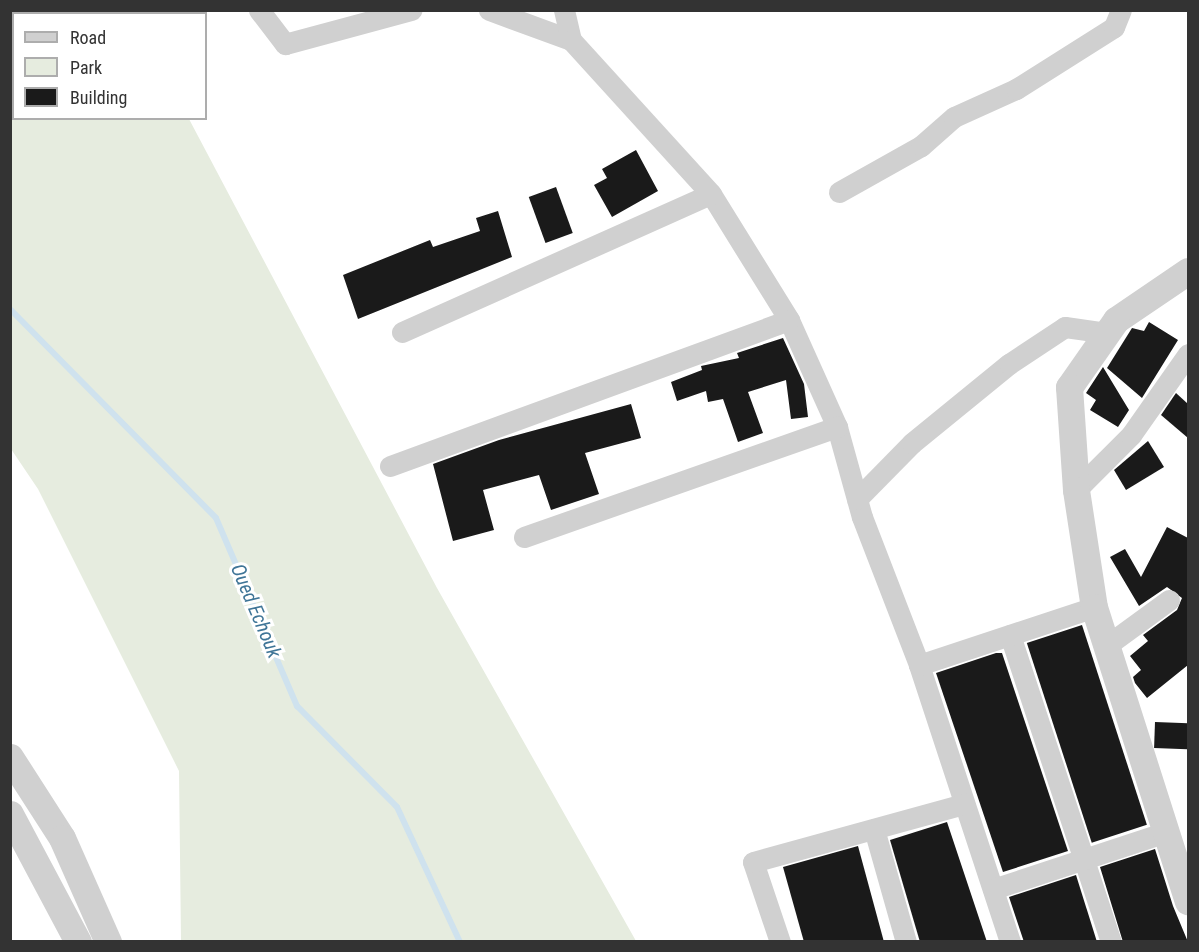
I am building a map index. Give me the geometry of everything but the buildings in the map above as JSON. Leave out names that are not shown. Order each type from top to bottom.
[{"type":"street","points":[[259,10],[285,44],[365,16],[411,10]]},
{"type":"street","points":[[489,10],[571,40],[672,146],[711,194],[789,320],[837,427],[857,499],[919,665],[1010,942]]},
{"type":"street","points":[[564,10],[571,40]]},
{"type":"street","points":[[839,192],[921,146],[954,117],[1016,89],[1114,27],[1121,10]]},
{"type":"street","points":[[402,332],[711,194]]},
{"type":"street","points":[[1188,271],[1116,320],[1069,387],[1076,490],[1094,607],[1163,833],[1188,902]]},
{"type":"street","points":[[390,466],[789,320]]},
{"type":"street","points":[[857,499],[912,443],[1009,364],[1065,327],[1107,333]]},
{"type":"street","points":[[1076,490],[1131,435],[1188,354]]},
{"type":"street","points":[[524,537],[837,427]]},
{"type":"street","points":[[1106,646],[1169,600]]},
{"type":"street","points":[[919,665],[1094,607]]},
{"type":"street","points":[[1010,635],[1111,942]]},
{"type":"street","points":[[10,757],[62,838],[108,942]]},
{"type":"street","points":[[780,942],[753,862],[964,804]]},
{"type":"street","points":[[10,814],[78,942]]},
{"type":"street","points":[[874,829],[906,942]]},
{"type":"street","points":[[993,889],[1163,833]]},
{"type":"green space","points":[[10,11],[131,11],[12,12],[12,120],[190,120],[437,588],[636,941],[181,941],[179,771],[38,489],[11,449]]},
{"type":"waterway","name":"Oued Echouk","points":[[10,309],[216,518],[297,706],[397,807],[460,942]]}]
